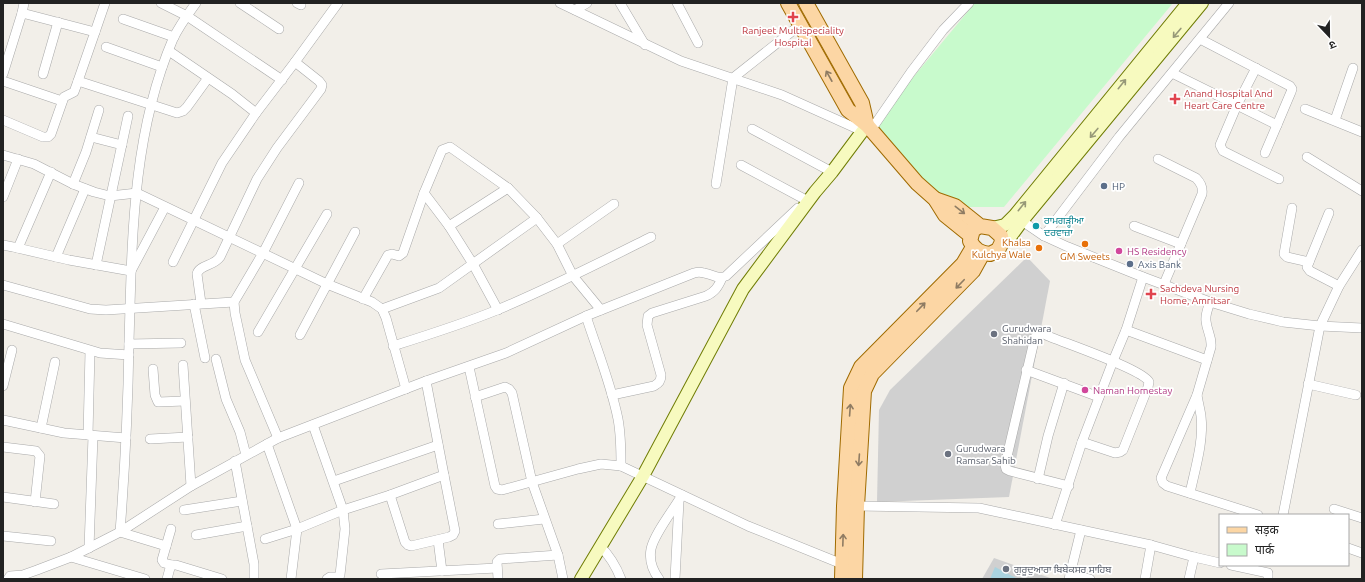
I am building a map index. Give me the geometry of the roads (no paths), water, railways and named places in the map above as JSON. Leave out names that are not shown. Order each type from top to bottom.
[{"type":"main road","points":[[788,3],[848,110],[916,183],[935,199],[955,206],[980,238],[990,254],[998,250],[1002,242],[1011,236],[1202,3]]},
{"type":"main road","points":[[806,3],[862,103],[867,129]]},
{"type":"main road","points":[[842,579],[844,506],[851,388],[861,367],[963,264],[980,238],[1005,225],[1015,215],[1188,3]]},
{"type":"main road","points":[[581,579],[644,476],[743,289],[810,196],[832,172],[867,129]]},
{"type":"main road","points":[[980,238],[1001,236],[1002,242]]},
{"type":"main road","points":[[855,579],[857,506],[864,391],[872,374],[973,271],[980,238]]},
{"type":"street","points":[[3,74],[24,3]]},
{"type":"street","points":[[3,120],[43,137],[48,137],[51,134],[62,101],[67,95],[74,92],[105,3]]},
{"type":"street","points":[[161,3],[187,16],[282,80]]},
{"type":"street","points":[[120,532],[126,438],[132,239],[142,148],[151,105],[162,67],[174,37],[196,3]]},
{"type":"street","points":[[240,3],[279,29]]},
{"type":"street","points":[[174,262],[222,163],[256,113],[338,3]]},
{"type":"street","points":[[560,3],[581,6],[645,45],[681,61],[782,95],[867,129],[943,30],[969,3]]},
{"type":"street","points":[[620,3],[645,45]]},
{"type":"street","points":[[677,3],[698,43]]},
{"type":"street","points":[[1044,236],[1119,137],[1230,3]]},
{"type":"street","points":[[22,13],[95,32]]},
{"type":"street","points":[[122,18],[174,37]]},
{"type":"street","points":[[43,74],[58,22]]},
{"type":"street","points":[[716,184],[733,78],[800,25]]},
{"type":"street","points":[[1200,39],[1287,84],[1292,89],[1265,152]]},
{"type":"street","points":[[106,47],[162,67]]},
{"type":"street","points":[[169,51],[256,113]]},
{"type":"street","points":[[205,358],[198,303],[198,271],[201,268],[217,262],[230,238],[257,179],[277,148],[321,89],[322,85],[319,81],[295,62]]},
{"type":"street","points":[[1256,68],[1220,141],[1221,148],[1223,151],[1279,179]]},
{"type":"street","points":[[1335,120],[1353,68]]},
{"type":"street","points":[[1172,73],[1277,125]]},
{"type":"street","points":[[78,81],[177,113],[183,111],[187,107],[208,78]]},
{"type":"street","points":[[3,81],[62,101]]},
{"type":"street","points":[[1305,109],[1362,132]]},
{"type":"street","points":[[73,184],[91,137],[99,110]]},
{"type":"street","points":[[96,265],[128,116]]},
{"type":"street","points":[[752,128],[832,172]]},
{"type":"street","points":[[91,137],[122,145]]},
{"type":"street","points":[[363,299],[388,255],[392,254],[399,256],[403,253],[424,193],[442,150],[450,147],[508,188],[537,218],[557,244],[573,276],[600,310]]},
{"type":"street","points":[[3,155],[34,164],[73,184],[94,192],[110,196],[137,194],[328,284],[372,302],[382,309],[386,318],[406,389]]},
{"type":"street","points":[[1307,157],[1362,191]]},
{"type":"street","points":[[3,197],[18,159]]},
{"type":"street","points":[[1158,159],[1196,178],[1201,182],[1203,188],[1182,244],[1164,284]]},
{"type":"street","points":[[7,576],[37,575],[120,532],[191,486],[278,438],[426,381],[506,353],[600,310],[694,273],[702,272],[716,278],[726,276],[810,196],[741,165]]},
{"type":"street","points":[[18,248],[51,172]]},
{"type":"street","points":[[278,438],[245,360],[234,302],[263,253],[299,183]]},
{"type":"street","points":[[449,226],[508,188]]},
{"type":"street","points":[[56,257],[85,189]]},
{"type":"street","points":[[424,193],[449,226],[473,264],[498,310]]},
{"type":"street","points":[[557,244],[614,204]]},
{"type":"street","points":[[131,271],[165,207]]},
{"type":"street","points":[[1292,208],[1284,254],[1287,257],[1309,262]]},
{"type":"street","points":[[1329,213],[1308,267],[1310,271],[1339,286]]},
{"type":"street","points":[[258,332],[294,268],[327,214]]},
{"type":"street","points":[[382,309],[439,288],[537,218]]},
{"type":"street","points":[[1022,221],[1044,236],[1068,247],[1210,302],[1249,314],[1283,322],[1362,328]]},
{"type":"street","points":[[1134,226],[1182,244]]},
{"type":"street","points":[[300,335],[355,232]]},
{"type":"street","points":[[393,346],[498,310],[573,276],[652,237]]},
{"type":"street","points":[[3,245],[56,257],[131,271]]},
{"type":"street","points":[[1283,514],[1320,326],[1339,286],[1362,250]]},
{"type":"street","points":[[1055,524],[1069,486],[1082,442],[1126,330],[1143,277]]},
{"type":"street","points":[[612,395],[654,386],[661,379],[647,324],[648,316],[652,313],[713,293],[722,278]]},
{"type":"street","points":[[3,285],[90,309],[106,310],[130,307],[234,302]]},
{"type":"street","points":[[1210,302],[1205,316],[1212,340],[1207,360],[1197,395],[1161,478],[1163,483],[1167,486],[1255,514]]},
{"type":"street","points":[[586,316],[612,395],[618,419],[621,438],[621,466]]},
{"type":"street","points":[[3,324],[100,354],[129,355]]},
{"type":"street","points":[[1126,330],[1207,360]]},
{"type":"street","points":[[1069,486],[1010,471],[1006,469],[1005,465],[1026,370],[1035,338],[1039,334],[1043,334],[1113,361],[1144,376],[1149,382],[1123,450],[1115,453],[1082,442]]},
{"type":"street","points":[[129,344],[181,343]]},
{"type":"street","points":[[3,386],[12,350]]},
{"type":"street","points":[[89,548],[90,351]]},
{"type":"street","points":[[216,359],[226,399],[240,432],[246,455]]},
{"type":"street","points":[[41,428],[55,362]]},
{"type":"street","points":[[182,365],[191,486]]},
{"type":"street","points":[[469,367],[495,486],[497,489],[502,490],[601,464],[621,466],[644,476],[681,497],[842,564]]},
{"type":"street","points":[[153,369],[155,395],[158,402],[185,401]]},
{"type":"street","points":[[1026,370],[1099,397]]},
{"type":"street","points":[[390,495],[405,542],[408,545],[411,546],[454,535],[455,531],[426,381]]},
{"type":"street","points":[[1038,479],[1048,436],[1064,384]]},
{"type":"street","points":[[1308,384],[1356,395]]},
{"type":"street","points":[[475,397],[505,388],[510,389],[512,393],[532,482],[558,555],[563,579]]},
{"type":"street","points":[[1190,493],[1201,430],[1201,417],[1197,395]]},
{"type":"street","points":[[3,420],[64,433],[126,438]]},
{"type":"street","points":[[313,425],[343,510],[345,529],[340,576],[330,577],[327,579]]},
{"type":"street","points":[[150,439],[188,437]]},
{"type":"street","points":[[267,444],[297,529],[291,579]]},
{"type":"street","points":[[334,481],[438,445]]},
{"type":"street","points":[[3,447],[36,451],[40,456],[35,502]]},
{"type":"street","points":[[234,461],[254,564],[254,579]]},
{"type":"street","points":[[265,539],[297,529],[343,510],[390,495],[444,475]]},
{"type":"street","points":[[3,497],[54,504]]},
{"type":"street","points":[[659,579],[651,562],[651,550],[655,539],[681,497]]},
{"type":"street","points":[[675,579],[681,497]]},
{"type":"street","points":[[184,510],[242,501]]},
{"type":"street","points":[[857,506],[979,508],[1150,545],[1219,563]]},
{"type":"street","points":[[1334,509],[1362,518]]},
{"type":"street","points":[[498,524],[544,519]]},
{"type":"street","points":[[196,535],[247,526]]},
{"type":"street","points":[[171,529],[162,560],[164,563],[176,565],[222,579]]},
{"type":"street","points":[[1081,530],[1070,577],[1090,579]]},
{"type":"street","points":[[120,532],[166,546]]},
{"type":"street","points":[[3,536],[50,541]]},
{"type":"street","points":[[438,540],[442,571]]},
{"type":"street","points":[[1145,579],[1150,545]]},
{"type":"street","points":[[600,546],[615,564],[621,579]]},
{"type":"street","points":[[1349,548],[1362,553]]},
{"type":"street","points":[[498,579],[497,562],[500,559],[558,555]]},
{"type":"street","points":[[71,557],[145,579]]},
{"type":"street","points":[[1189,579],[1194,557]]},
{"type":"street","points":[[167,579],[172,565]]},
{"type":"street","points":[[1236,566],[1269,572]]},
{"type":"street","points":[[381,574],[402,576],[442,571],[497,568]]},
{"type":"water","points":[[995,567],[1018,579],[990,579]]},
{"type":"place","name":"Ranjeet Multispeciality Hospital","points":[[793,17]]},
{"type":"place","name":"Anand Hospital And Heart Care Centre","points":[[1175,99]]},
{"type":"place","name":"HP","points":[[1104,186]]},
{"type":"place","name":"ਰਾਮਗੜ੍ਹੀਆ ਦਰਵਾਜ਼ਾ","points":[[1036,226]]},
{"type":"place","name":"GM Sweets","points":[[1085,244]]},
{"type":"place","name":"Khalsa Kulchya Wale","points":[[1039,248]]},
{"type":"place","name":"HS Residency","points":[[1119,251]]},
{"type":"place","name":"Axis Bank","points":[[1130,264]]},
{"type":"place","name":"Sachdeva Nursing Home, Amritsar","points":[[1151,294]]},
{"type":"place","name":"Gurudwara Shahidan","points":[[994,334]]},
{"type":"place","name":"Naman Homestay","points":[[1085,390]]},
{"type":"place","name":"Gurudwara Ramsar Sahib","points":[[948,454]]},
{"type":"place","name":"ਗੁਰੂਦੁਆਰਾ ਬਿਬੇਕਸਰ ਸਾਹਿਬ","points":[[1006,569]]}]
